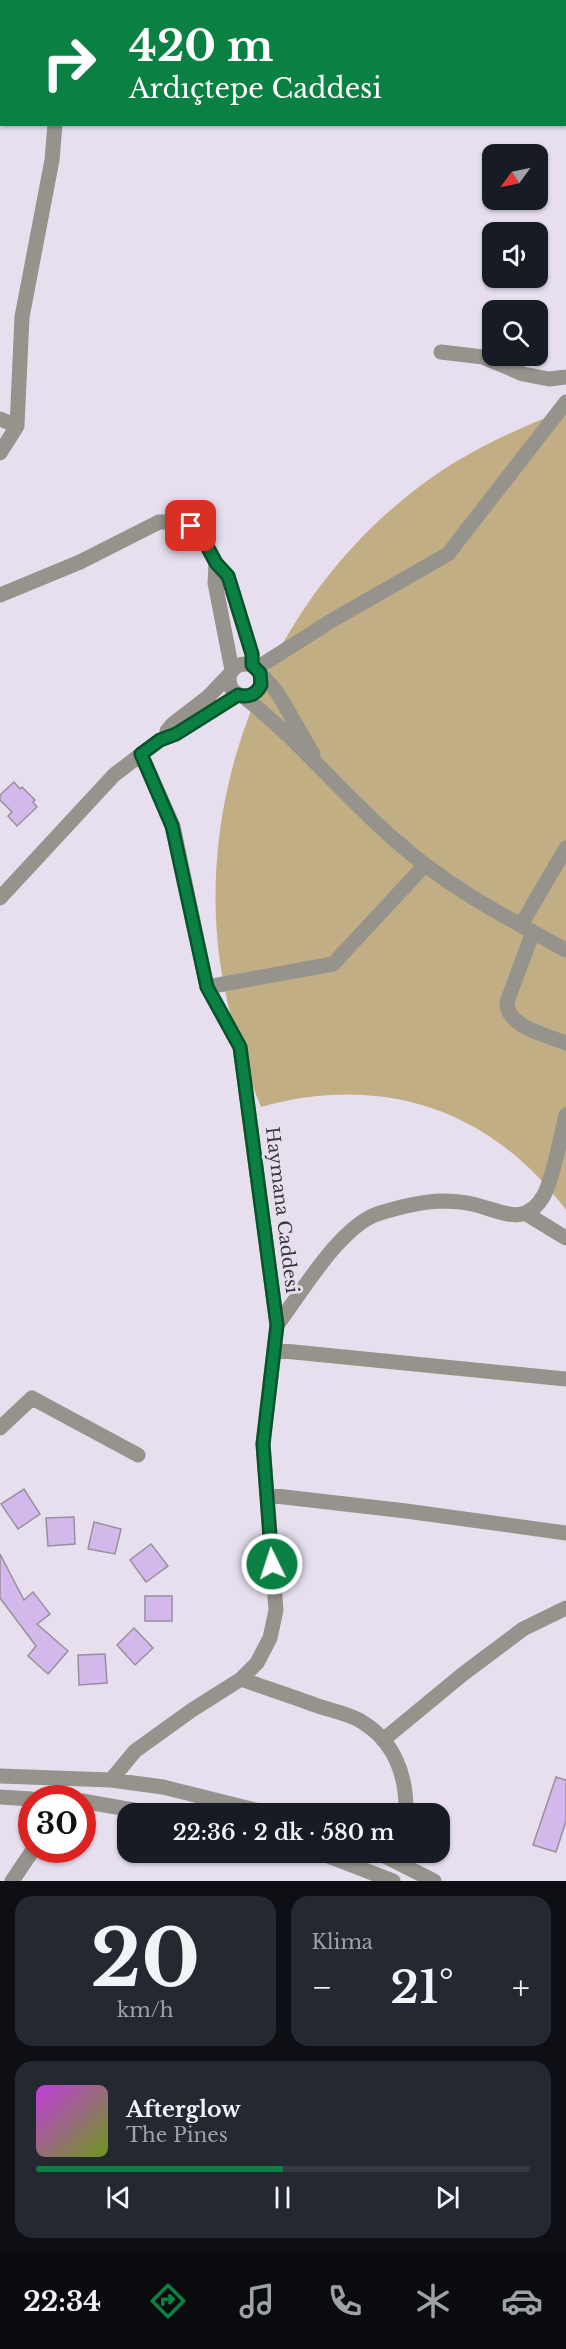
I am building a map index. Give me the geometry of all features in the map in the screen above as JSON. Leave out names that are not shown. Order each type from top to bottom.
[{"type":"street","points":[[0,453],[17,426],[22,317],[52,160],[55,126]]},
{"type":"street","points":[[441,352],[483,357],[523,374],[549,379],[566,377]]},
{"type":"street","points":[[256,669],[331,621],[448,554],[566,402]]},
{"type":"street","points":[[0,419],[17,426]]},
{"type":"street","points":[[0,595],[80,562],[159,522],[180,522],[200,533],[216,563],[228,576],[256,669],[262,679],[258,690],[249,696],[240,696],[176,734],[160,740],[114,775],[0,898]]},
{"type":"street","points":[[216,563],[215,583],[230,673],[230,686],[317,762],[368,816],[425,865],[461,890],[566,950]]},
{"type":"street","points":[[160,740],[172,724],[208,697],[241,664],[256,669],[277,692],[317,762]]},
{"type":"street","name":"Haymana Caddesi","points":[[111,1780],[135,1751],[241,1679],[257,1663],[270,1638],[276,1610],[263,1444],[277,1325],[240,1047],[207,987],[172,826],[141,754]]},
{"type":"street","points":[[566,848],[527,928],[507,1002],[508,1010],[514,1019],[566,1043]]},
{"type":"street","points":[[207,987],[333,964],[425,865]]},
{"type":"street","points":[[277,1325],[347,1233],[376,1215],[440,1201],[471,1204],[501,1214],[514,1215],[525,1213],[538,1204],[546,1193],[566,1115]]},
{"type":"street","points":[[525,1213],[566,1238]]},
{"type":"street","points":[[274,1350],[566,1379]]},
{"type":"street","points":[[0,1428],[32,1398],[138,1455]]},
{"type":"street","points":[[267,1495],[566,1533]]},
{"type":"street","points":[[383,1740],[463,1674],[523,1629],[566,1608]]},
{"type":"street","points":[[241,1679],[357,1719],[378,1733],[393,1752],[403,1774],[406,1803]]},
{"type":"street","points":[[0,1776],[111,1780],[163,1787],[227,1803]]},
{"type":"street","points":[[0,1797],[18,1798]]},
{"type":"street","points":[[96,1803],[117,1807]]},
{"type":"street","points":[[12,1881],[24,1863]]},
{"type":"street","points":[[346,1863],[393,1881]]},
{"type":"street","points":[[409,1863],[434,1881]]},
{"type":"shaded area","points":[[566,410],[566,1210],[536,1175],[504,1147],[468,1124],[431,1108],[391,1098],[349,1095],[306,1098],[261,1107],[241,1051],[226,994],[219,955],[216,883],[223,812],[240,743],[266,676],[301,614],[344,557],[394,507],[466,456],[508,434]]},
{"type":"building","points":[[14,782],[35,800],[33,802],[37,807],[17,826],[8,816],[12,812],[0,800],[0,795]]},
{"type":"building","points":[[24,1489],[40,1514],[18,1529],[1,1504]]},
{"type":"building","points":[[74,1517],[75,1544],[48,1546],[46,1518]]},
{"type":"building","points":[[94,1522],[121,1529],[115,1554],[88,1549]]},
{"type":"building","points":[[151,1544],[168,1566],[146,1582],[130,1560]]},
{"type":"building","points":[[0,1554],[24,1600],[33,1592],[50,1614],[37,1624],[68,1651],[48,1674],[28,1656],[36,1646],[0,1598]]},
{"type":"building","points":[[145,1596],[172,1596],[172,1621],[145,1621]]},
{"type":"building","points":[[134,1628],[153,1648],[135,1665],[117,1645]]},
{"type":"building","points":[[105,1654],[107,1683],[79,1685],[78,1655]]},
{"type":"building","points":[[556,1777],[566,1780],[566,1821],[556,1852],[533,1845]]},
{"type":"route","points":[[191,526],[200,533],[216,563],[228,576],[252,654],[252,665],[260,673],[261,685],[254,694],[238,695],[176,734],[160,740],[141,754],[172,826],[207,987],[240,1047],[277,1325],[263,1444],[272,1564]]}]
